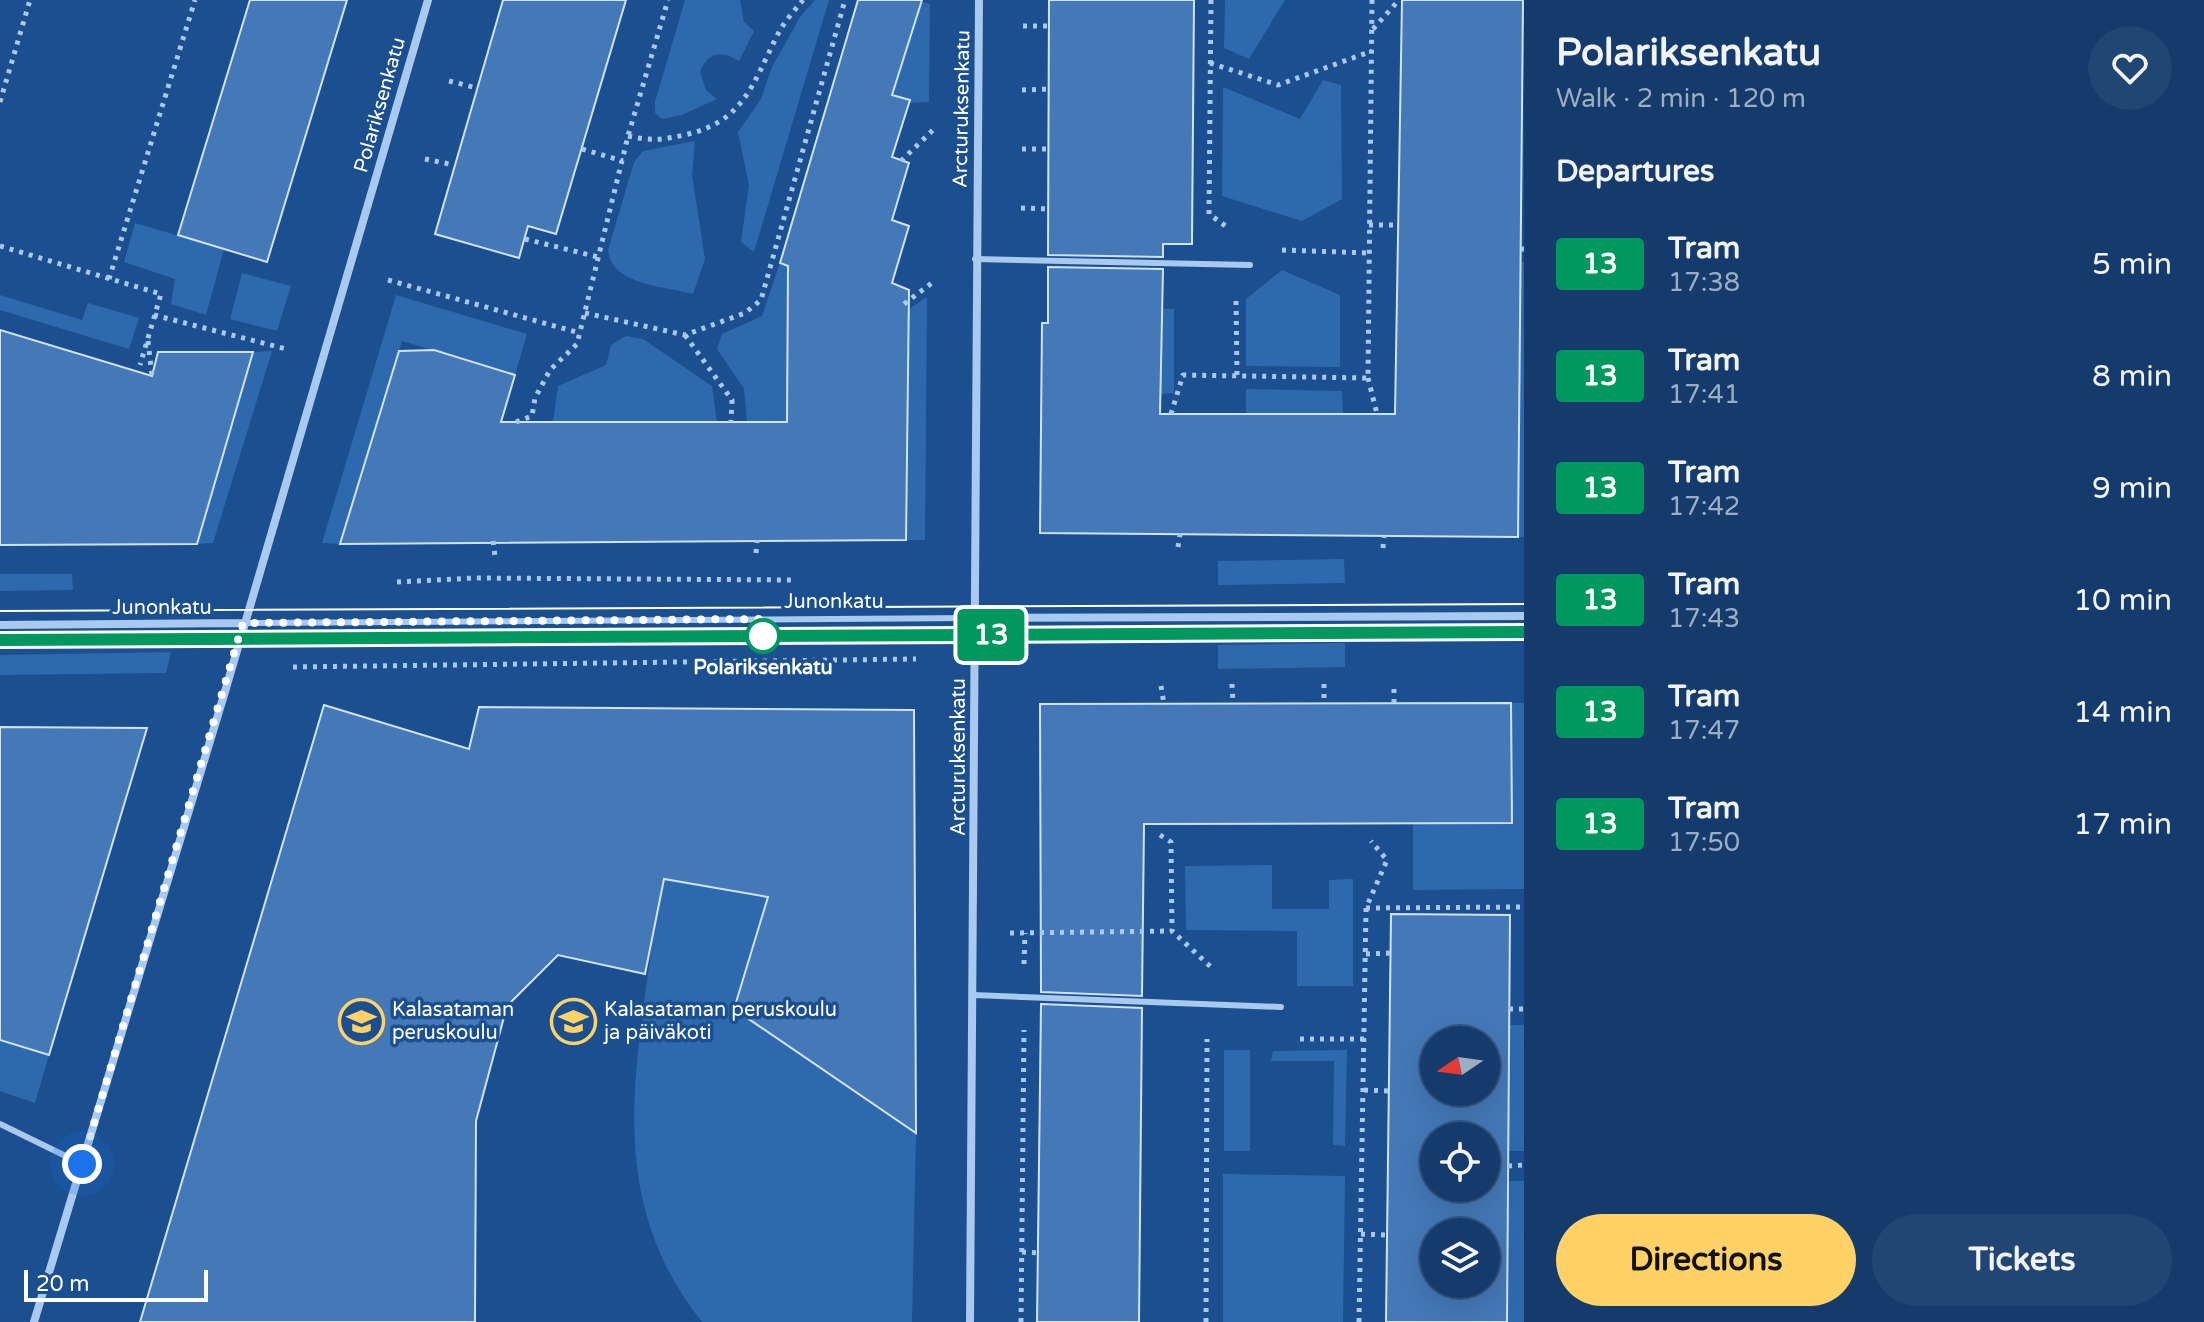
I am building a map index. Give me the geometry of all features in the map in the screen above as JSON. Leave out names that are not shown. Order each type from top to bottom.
[{"type":"street","name":"Polariksenkatu","points":[[34,1322],[428,0]]},
{"type":"street","name":"Arcturuksenkatu","points":[[970,1322],[979,0]]},
{"type":"street","name":"Junonkatu","points":[[974,618],[1524,616]]},
{"type":"street","name":"Junonkatu","points":[[0,625],[243,623]]},
{"type":"lane","points":[[975,259],[1250,265]]},
{"type":"lane","name":"Junonkatu","points":[[243,623],[974,618]]},
{"type":"lane","points":[[973,995],[1281,1007]]},
{"type":"lane","points":[[0,1124],[82,1164]]},
{"type":"path","points":[[0,102],[30,0]]},
{"type":"path","points":[[109,279],[195,0]]},
{"type":"path","points":[[516,422],[532,416],[535,398],[550,370],[577,344],[628,136],[668,0]]},
{"type":"path","points":[[628,136],[656,142],[699,132],[727,120],[753,87],[779,32],[803,0]]},
{"type":"path","points":[[585,313],[685,335],[745,313],[761,300],[845,0]]},
{"type":"path","points":[[1211,0],[1209,214],[1233,231]]},
{"type":"path","points":[[1372,0],[1368,378],[1377,414]]},
{"type":"path","points":[[1372,30],[1399,0]]},
{"type":"path","points":[[1023,26],[1051,26]]},
{"type":"path","points":[[1210,63],[1278,85],[1372,51]]},
{"type":"path","points":[[449,81],[477,88]]},
{"type":"path","points":[[1022,90],[1051,89]]},
{"type":"path","points":[[901,161],[933,130]]},
{"type":"path","points":[[582,149],[623,161]]},
{"type":"path","points":[[1022,149],[1050,149]]},
{"type":"path","points":[[425,159],[454,165]]},
{"type":"path","points":[[1021,208],[1049,209]]},
{"type":"path","points":[[1369,225],[1398,225]]},
{"type":"path","points":[[781,228],[789,230]]},
{"type":"path","points":[[525,239],[598,257]]},
{"type":"path","points":[[0,246],[161,294],[140,365]]},
{"type":"path","points":[[388,280],[580,333]]},
{"type":"path","points":[[904,304],[932,283]]},
{"type":"path","points":[[154,315],[287,349]]},
{"type":"path","points":[[685,335],[732,400],[731,422]]},
{"type":"path","points":[[148,337],[152,376]]},
{"type":"path","points":[[1171,414],[1183,375],[1368,378]]},
{"type":"path","points":[[1178,547],[1180,534]]},
{"type":"path","points":[[1383,548],[1384,536]]},
{"type":"path","points":[[756,553],[757,540]]},
{"type":"path","points":[[493,541],[495,556]]},
{"type":"path","points":[[396,582],[474,578],[805,580]]},
{"type":"path","points":[[293,667],[916,659]]},
{"type":"path","points":[[1394,683],[1394,703]]},
{"type":"path","points":[[1232,684],[1233,704]]},
{"type":"path","points":[[1324,684],[1324,704]]},
{"type":"path","points":[[1161,686],[1164,704]]},
{"type":"path","points":[[1160,835],[1171,842],[1172,931]]},
{"type":"path","points":[[1359,1322],[1366,908],[1387,860],[1371,841]]},
{"type":"path","points":[[1366,908],[1524,907]]},
{"type":"path","points":[[1021,1322],[1025,933],[1172,931],[1212,967],[1225,968]]},
{"type":"path","points":[[1366,954],[1390,953]]},
{"type":"path","points":[[1281,1007],[1281,1039],[1365,1039]]},
{"type":"path","points":[[1509,1009],[1524,1009]]},
{"type":"path","points":[[1206,1322],[1207,1038],[1222,1038]]},
{"type":"path","points":[[1364,1090],[1388,1091]]},
{"type":"path","points":[[1508,1166],[1524,1165]]},
{"type":"path","points":[[1361,1234],[1387,1235]]},
{"type":"path","points":[[1022,1252],[1039,1253]]},
{"type":"shaded area","points":[[685,0],[740,0],[744,22],[754,31],[739,61],[721,54],[711,57],[703,65],[700,72],[706,90],[717,99],[682,115],[662,119],[655,113],[655,102]]},
{"type":"shaded area","points":[[815,0],[829,0],[754,252],[741,242],[749,185],[738,132],[761,99],[772,67],[800,17]]},
{"type":"shaded area","points":[[913,0],[930,4],[929,102],[909,103],[892,95],[910,37]]},
{"type":"shaded area","points":[[1225,0],[1285,0],[1249,59],[1224,48]]},
{"type":"shaded area","points":[[1323,80],[1341,85],[1342,199],[1302,221],[1222,196],[1223,87],[1300,119]]},
{"type":"shaded area","points":[[695,141],[692,175],[705,259],[693,294],[629,277],[618,271],[611,262],[608,250],[634,162],[643,151]]},
{"type":"shaded area","points":[[135,223],[224,249],[206,315],[171,304],[175,279],[124,262]]},
{"type":"shaded area","points":[[1521,262],[1524,262],[1524,537],[1518,537]]},
{"type":"shaded area","points":[[780,263],[806,271],[788,326],[787,422],[747,422],[744,389],[717,349],[722,334],[762,316]]},
{"type":"shaded area","points":[[1282,270],[1340,295],[1340,367],[1246,366],[1246,299]]},
{"type":"shaded area","points":[[242,273],[291,286],[277,331],[230,319]]},
{"type":"shaded area","points":[[0,295],[82,320],[88,303],[139,318],[129,349],[0,310]]},
{"type":"shaded area","points":[[396,295],[527,334],[515,375],[402,341],[340,544],[322,543]]},
{"type":"shaded area","points":[[927,297],[925,540],[906,540],[908,325],[901,314]]},
{"type":"shaded area","points":[[1126,308],[1174,309],[1174,393],[1160,394]]},
{"type":"shaded area","points":[[626,336],[643,339],[712,386],[717,422],[553,422],[558,386],[606,365],[611,345]]},
{"type":"shaded area","points":[[272,351],[213,543],[197,544],[253,352]]},
{"type":"shaded area","points":[[1246,389],[1342,391],[1343,414],[1246,414]]},
{"type":"shaded area","points":[[1344,559],[1345,583],[1218,585],[1218,561]]},
{"type":"shaded area","points":[[0,574],[72,574],[73,590],[0,591]]},
{"type":"shaded area","points":[[1345,643],[1345,667],[1218,669],[1218,645]]},
{"type":"shaded area","points":[[171,652],[166,673],[0,675],[0,655]]},
{"type":"shaded area","points":[[1511,703],[1524,703],[1524,889],[1413,890],[1413,823],[1512,822]]},
{"type":"shaded area","points":[[1272,865],[1272,909],[1329,909],[1329,880],[1353,879],[1353,986],[1297,986],[1297,931],[1186,930],[1185,866]]},
{"type":"shaded area","points":[[659,878],[768,897],[734,1009],[916,1133],[912,1322],[702,1322],[668,1269],[647,1216],[636,1162],[634,1107]]},
{"type":"shaded area","points":[[1509,1025],[1524,1025],[1524,1151],[1509,1151]]},
{"type":"shaded area","points":[[0,1040],[49,1055],[35,1103],[0,1091]]},
{"type":"shaded area","points":[[1224,1050],[1250,1050],[1250,1151],[1224,1151]]},
{"type":"shaded area","points":[[1347,1050],[1345,1146],[1333,1145],[1334,1061],[1271,1061],[1273,1051]]},
{"type":"shaded area","points":[[1223,1174],[1345,1176],[1343,1322],[1223,1322]]},
{"type":"shaded area","points":[[1508,1181],[1524,1181],[1524,1322],[1507,1322]]},
{"type":"building","points":[[250,0],[347,0],[267,262],[178,235]]},
{"type":"building","points":[[503,0],[626,0],[556,234],[528,226],[519,258],[435,234]]},
{"type":"building","points":[[858,0],[922,0],[892,95],[910,100],[892,157],[909,163],[892,220],[909,226],[892,283],[909,290],[906,540],[340,544],[399,351],[434,350],[515,375],[501,422],[787,422],[788,266],[780,263]]},
{"type":"building","points":[[1049,0],[1194,0],[1192,244],[1163,244],[1163,257],[1048,255]]},
{"type":"building","points":[[1402,0],[1523,0],[1518,537],[1040,533],[1042,323],[1048,323],[1048,267],[1163,269],[1160,414],[1395,414]]},
{"type":"building","points":[[0,330],[152,376],[158,352],[253,352],[197,544],[0,545]]},
{"type":"building","points":[[1511,703],[1512,823],[1144,824],[1142,996],[1041,992],[1040,704]]},
{"type":"building","name":"Kalasataman peruskoulu ja päiväkoti","points":[[324,705],[469,749],[479,707],[914,710],[916,1133],[734,1009],[768,897],[664,879],[645,974],[558,955],[507,1006],[476,1121],[475,1322],[140,1322]]},
{"type":"building","points":[[0,727],[147,728],[49,1055],[0,1040]]},
{"type":"building","points":[[1391,914],[1510,915],[1507,1322],[1386,1322]]},
{"type":"building","points":[[1041,1004],[1142,1008],[1139,1322],[1037,1322]]},
{"type":"tram line","points":[[0,611],[1524,604]]},
{"type":"tram line","points":[[0,640],[1524,632]]},
{"type":"tram line","name":"13","points":[[0,640],[1524,632]]},
{"type":"place","name":"Polariksenkatu","points":[[763,636]]},
{"type":"place","name":"Kalasataman peruskoulu","points":[[361,1021]]},
{"type":"place","name":"Kalasataman peruskoulu ja päiväkoti","points":[[573,1021]]},
{"type":"route","points":[[82,1164],[243,623],[764,619],[763,636]]}]
